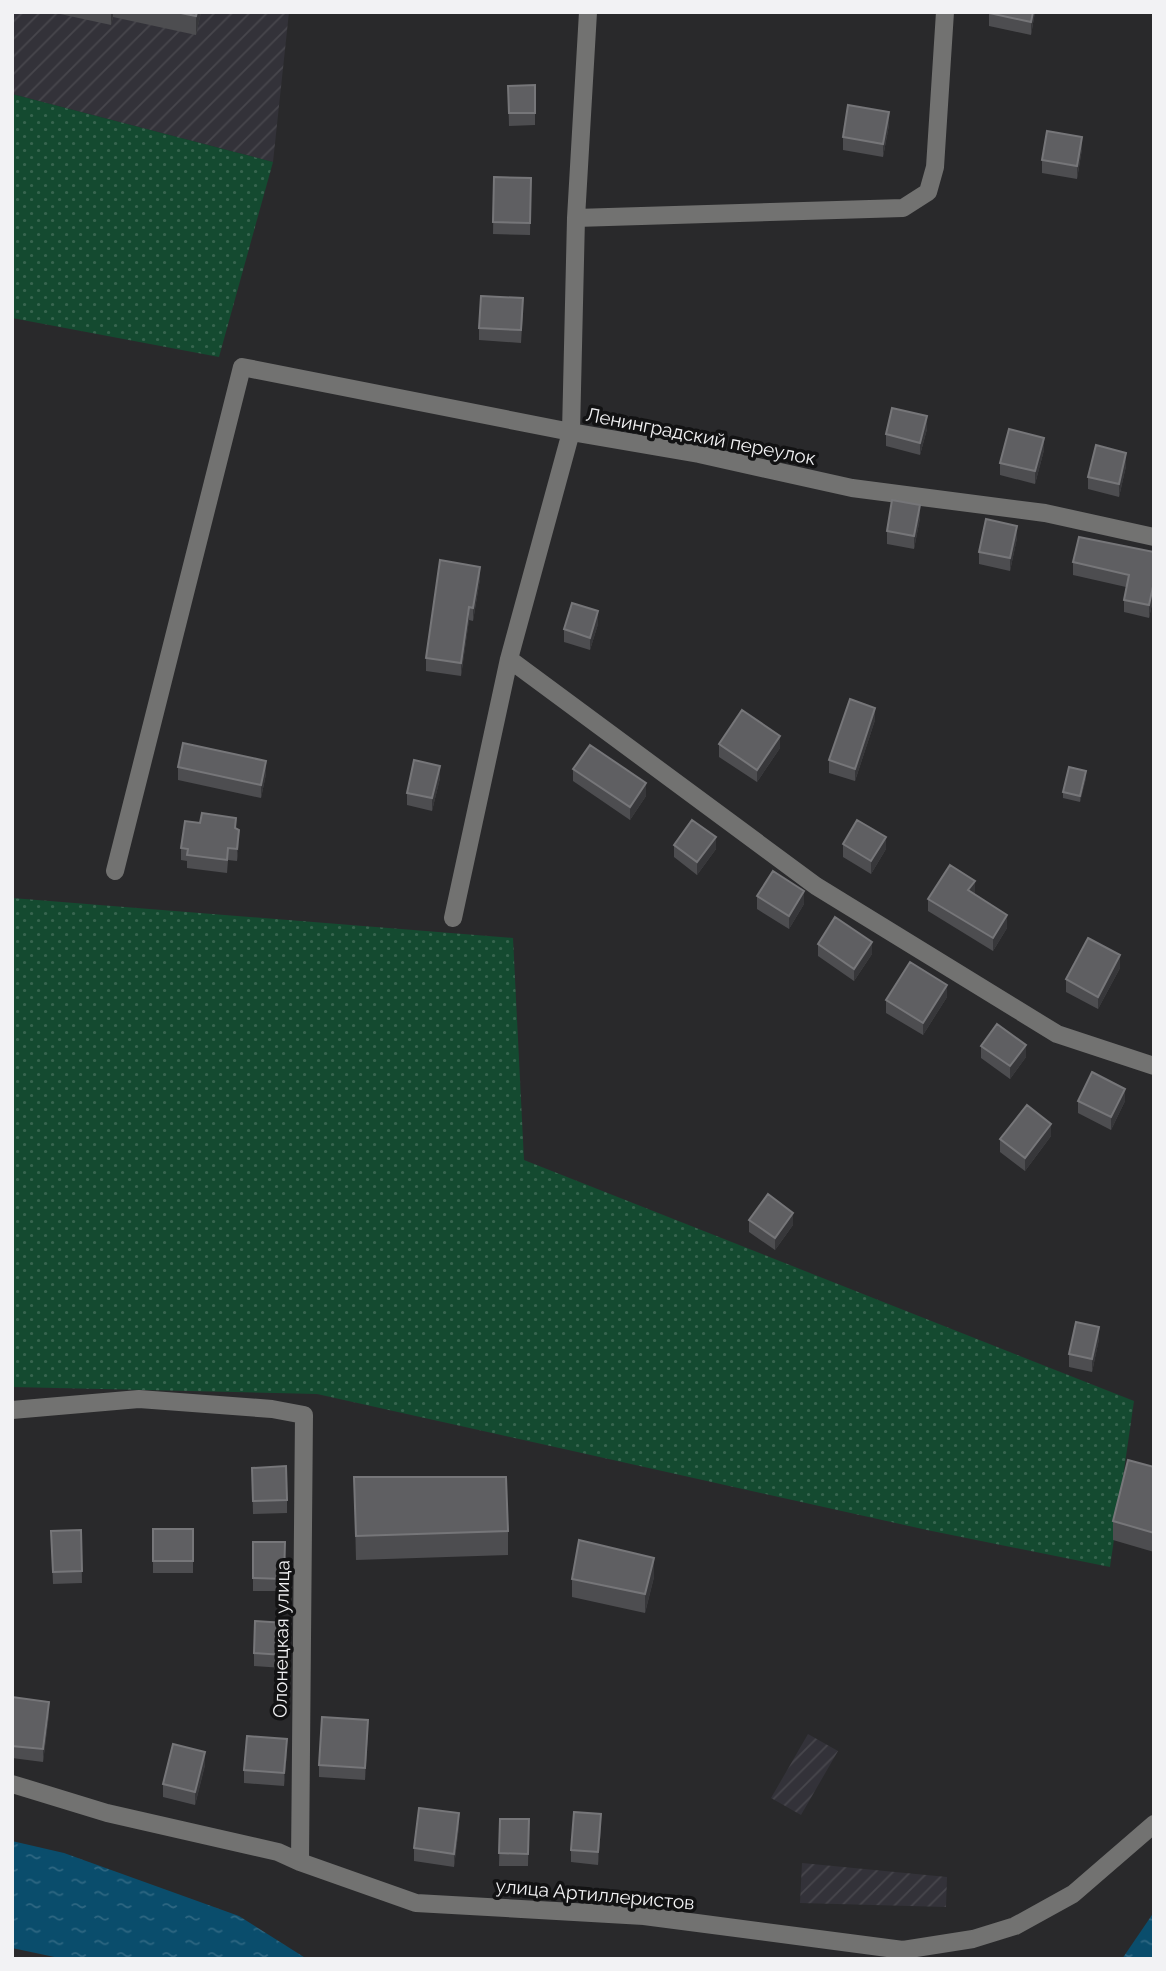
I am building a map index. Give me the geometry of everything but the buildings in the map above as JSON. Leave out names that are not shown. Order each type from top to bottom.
[{"type":"street","points":[[453,918],[509,659],[571,432],[576,218],[588,12]]},
{"type":"street","points":[[576,218],[903,208],[928,192],[935,167],[945,12]]},
{"type":"street","name":"Ленинградский переулок","points":[[115,871],[242,368],[699,454],[852,488],[1045,513],[1154,537]]},
{"type":"street","points":[[509,659],[816,886],[1057,1034],[1154,1066]]},
{"type":"street","name":"Олонецкая улица","points":[[12,1409],[139,1399],[272,1409],[304,1415],[300,1862]]},
{"type":"street","name":"улица Артиллеристов","points":[[12,1784],[107,1813],[278,1852],[416,1903],[644,1916],[903,1951],[973,1939],[1015,1926],[1073,1894],[1154,1824]]},
{"type":"shaded area","points":[[12,12],[289,12],[273,162],[12,94]]},
{"type":"shaded area","points":[[808,1734],[838,1751],[801,1815],[771,1798]]},
{"type":"shaded area","points":[[802,1863],[947,1877],[946,1907],[800,1903]]},
{"type":"green space","points":[[12,94],[273,162],[219,357],[12,318]]},
{"type":"green space","points":[[12,898],[513,938],[524,1160],[1134,1401],[1110,1567],[927,1530],[317,1394],[12,1387]]},
{"type":"water","points":[[12,1841],[64,1853],[239,1916],[307,1959],[64,1959],[12,1948]]},
{"type":"water","points":[[1154,1912],[1154,1959],[1122,1959]]}]
